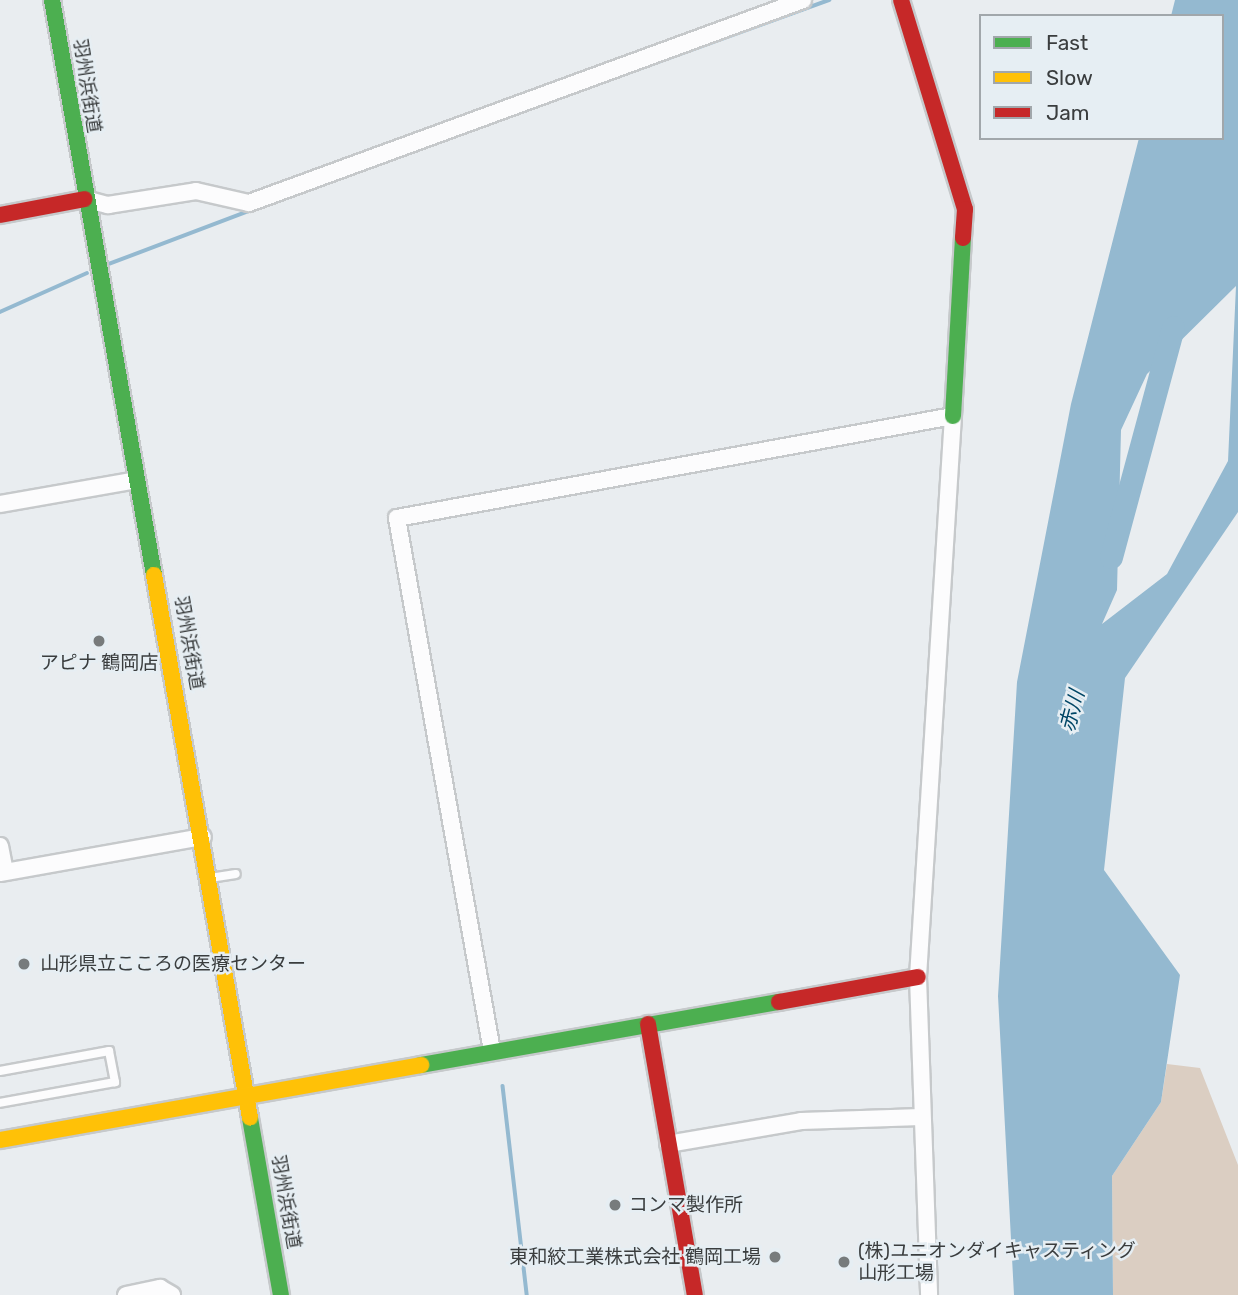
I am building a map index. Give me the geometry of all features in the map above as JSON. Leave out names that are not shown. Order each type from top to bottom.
[{"type":"street","name":"羽州浜街道","points":[[52,0],[85,199],[203,836],[281,1295]]},
{"type":"street","points":[[0,215],[85,199],[108,205],[195,191],[249,203],[803,0]]},
{"type":"street","points":[[901,0],[965,209],[918,977],[929,1295]]},
{"type":"street","points":[[492,1051],[397,518],[953,416]]},
{"type":"street","points":[[0,504],[137,480]]},
{"type":"street","points":[[0,846],[2,873],[203,836]]},
{"type":"street","points":[[0,1140],[918,977]]},
{"type":"street","points":[[648,1024],[695,1295]]},
{"type":"street","points":[[668,1144],[801,1121],[921,1117]]},
{"type":"street","points":[[126,1295],[160,1288],[172,1295]]},
{"type":"lane","points":[[210,878],[236,874]]},
{"type":"lane","points":[[0,1071],[109,1051],[115,1083],[0,1103]]},
{"type":"shaded area","points":[[1167,1064],[1200,1068],[1238,1165],[1238,1295],[1113,1295],[1112,1176],[1161,1102]]},
{"type":"water","points":[[1175,0],[1238,0],[1238,512],[1125,678],[1104,870],[1180,975],[1161,1102],[1112,1176],[1113,1295],[1014,1295],[998,996],[1017,682],[1071,404],[1138,140],[1224,140],[1224,14],[1172,14]],"holes":[[[1236,286],[1228,461],[1167,574],[1102,624],[1117,590],[1121,430],[1147,374]]]},
{"type":"waterway","points":[[347,175],[829,0]]},
{"type":"waterway","points":[[109,264],[254,209]]},
{"type":"waterway","points":[[0,312],[87,273]]},
{"type":"waterway","name":"赤川","points":[[1111,557],[1173,327]]},
{"type":"waterway","points":[[503,1086],[527,1295]]},
{"type":"traffic: fast","points":[[52,0],[154,575]]},
{"type":"traffic: fast","points":[[953,416],[963,238]]},
{"type":"traffic: fast","points":[[421,1065],[779,1002]]},
{"type":"traffic: fast","points":[[250,1118],[281,1295]]},
{"type":"traffic: slow","points":[[154,575],[250,1118]]},
{"type":"traffic: slow","points":[[0,1140],[421,1065]]},
{"type":"traffic: jam","points":[[901,0],[965,209],[963,238]]},
{"type":"traffic: jam","points":[[0,215],[85,199]]},
{"type":"traffic: jam","points":[[779,1002],[918,977]]},
{"type":"traffic: jam","points":[[648,1024],[695,1295]]},
{"type":"place","name":"アピナ 鶴岡店","points":[[99,641]]},
{"type":"place","name":"山形県立こころの医療センター","points":[[24,964]]},
{"type":"place","name":"コンマ製作所","points":[[615,1205]]},
{"type":"place","name":"東和絞工業株式会社 鶴岡工場","points":[[775,1257]]},
{"type":"place","name":"(株)ユニオンダイキャスティング 山形工場","points":[[844,1262]]}]
